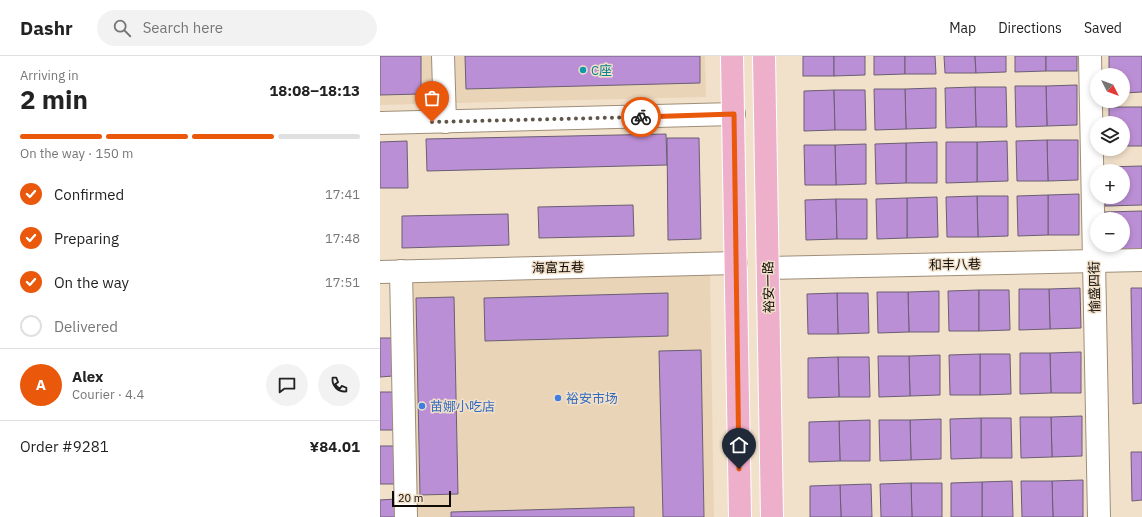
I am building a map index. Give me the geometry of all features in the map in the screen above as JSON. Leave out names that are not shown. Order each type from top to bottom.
[{"type":"main road","points":[[732,56],[740,517]]},
{"type":"main road","name":"裕安一路","points":[[764,56],[772,517]]},
{"type":"street","points":[[443,56],[445,122]]},
{"type":"street","name":"愉盛四街","points":[[1090,56],[1099,517]]},
{"type":"street","points":[[380,123],[734,114]]},
{"type":"street","name":"和丰八巷","points":[[768,268],[1142,260]]},
{"type":"street","name":"海富五巷","points":[[391,271],[736,263]]},
{"type":"street","points":[[391,271],[406,517]]},
{"type":"shaded area","points":[[380,56],[705,56],[706,97],[380,105]]},
{"type":"shaded area","name":"裕安市场","points":[[710,273],[714,517],[406,517],[402,280]]},
{"type":"building","points":[[380,56],[421,56],[421,94],[380,95]]},
{"type":"building","name":"C座","points":[[465,56],[700,56],[700,83],[466,89]]},
{"type":"building","points":[[803,56],[834,56],[834,76],[803,76]]},
{"type":"building","points":[[834,56],[865,56],[865,75],[834,76]]},
{"type":"building","points":[[874,56],[905,56],[905,74],[874,75]]},
{"type":"building","points":[[905,56],[935,56],[936,74],[905,74]]},
{"type":"building","points":[[944,56],[975,56],[976,73],[945,73]]},
{"type":"building","points":[[975,56],[1006,56],[1006,72],[976,73]]},
{"type":"building","points":[[1015,56],[1046,56],[1046,71],[1015,72]]},
{"type":"building","points":[[1046,56],[1077,56],[1077,71],[1046,71]]},
{"type":"building","points":[[1109,56],[1142,56],[1142,92],[1130,93],[1130,68],[1109,68]]},
{"type":"building","points":[[1077,85],[1077,125],[1047,126],[1046,86]]},
{"type":"building","points":[[1015,86],[1046,86],[1047,126],[1016,127]]},
{"type":"building","points":[[975,87],[1006,87],[1007,127],[976,127]]},
{"type":"building","points":[[975,87],[976,127],[946,128],[945,88]]},
{"type":"building","points":[[936,88],[936,128],[906,129],[905,89]]},
{"type":"building","points":[[874,89],[905,89],[906,129],[875,130]]},
{"type":"building","points":[[834,90],[835,130],[804,131],[804,91]]},
{"type":"building","points":[[834,90],[865,90],[866,130],[835,130]]},
{"type":"building","points":[[1142,107],[1142,146],[1130,146],[1130,116],[1109,116],[1109,108]]},
{"type":"building","points":[[666,134],[667,165],[427,171],[426,139]]},
{"type":"building","points":[[667,138],[699,138],[701,239],[668,240]]},
{"type":"building","points":[[1047,140],[1078,140],[1078,180],[1048,181]]},
{"type":"building","points":[[1047,140],[1048,181],[1017,181],[1016,141]]},
{"type":"building","points":[[407,141],[408,188],[380,188],[380,142]]},
{"type":"building","points":[[1007,141],[1008,181],[977,182],[977,142]]},
{"type":"building","points":[[937,142],[937,183],[906,183],[906,143]]},
{"type":"building","points":[[946,142],[977,142],[977,182],[946,183]]},
{"type":"building","points":[[906,143],[906,183],[876,184],[875,144]]},
{"type":"building","points":[[866,144],[866,184],[836,185],[835,145]]},
{"type":"building","points":[[804,145],[835,145],[836,185],[805,185]]},
{"type":"building","points":[[1130,166],[1142,166],[1142,205],[1105,206],[1105,204],[1130,204]]},
{"type":"building","points":[[1079,194],[1079,235],[1048,235],[1048,195]]},
{"type":"building","points":[[1048,195],[1048,235],[1018,236],[1017,196]]},
{"type":"building","points":[[977,196],[1008,196],[1008,236],[978,237]]},
{"type":"building","points":[[977,196],[978,237],[947,237],[946,197]]},
{"type":"building","points":[[937,197],[938,237],[907,238],[907,198]]},
{"type":"building","points":[[907,198],[907,238],[877,239],[876,199]]},
{"type":"building","points":[[836,199],[837,239],[806,240],[805,200]]},
{"type":"building","points":[[836,199],[867,199],[867,239],[837,239]]},
{"type":"building","points":[[633,205],[634,236],[539,238],[538,207]]},
{"type":"building","points":[[1142,211],[1142,251],[1130,251],[1130,212],[1105,212]]},
{"type":"building","points":[[508,214],[509,245],[402,248],[402,216]]},
{"type":"building","points":[[1080,288],[1081,328],[1050,329],[1049,289]]},
{"type":"building","points":[[1131,288],[1142,288],[1142,403],[1133,404]]},
{"type":"building","points":[[1019,289],[1049,289],[1050,329],[1019,330]]},
{"type":"building","points":[[979,290],[979,331],[949,331],[948,291]]},
{"type":"building","points":[[979,290],[1009,290],[1010,330],[979,331]]},
{"type":"building","points":[[939,291],[939,332],[909,332],[908,292]]},
{"type":"building","points":[[877,292],[908,292],[909,332],[878,333]]},
{"type":"building","points":[[668,293],[668,336],[485,341],[484,298]]},
{"type":"building","points":[[837,293],[868,293],[869,333],[838,334]]},
{"type":"building","points":[[837,293],[838,334],[808,334],[807,294]]},
{"type":"building","points":[[454,297],[458,494],[420,495],[416,298]]},
{"type":"building","points":[[380,338],[392,338],[393,376],[380,377]]},
{"type":"building","points":[[701,350],[704,517],[663,517],[659,351]]},
{"type":"building","points":[[1081,352],[1081,393],[1051,393],[1050,353]]},
{"type":"building","points":[[1020,353],[1050,353],[1051,393],[1020,394]]},
{"type":"building","points":[[980,354],[1010,354],[1011,394],[980,395]]},
{"type":"building","points":[[980,354],[980,395],[950,395],[949,355]]},
{"type":"building","points":[[940,355],[940,395],[910,396],[909,356]]},
{"type":"building","points":[[878,356],[909,356],[910,396],[879,397]]},
{"type":"building","points":[[838,357],[869,357],[870,397],[839,397]]},
{"type":"building","points":[[838,357],[839,397],[808,398],[808,358]]},
{"type":"building","points":[[380,392],[393,392],[394,430],[380,430]]},
{"type":"building","points":[[1082,416],[1082,456],[1052,457],[1051,417]]},
{"type":"building","points":[[1020,417],[1051,417],[1052,457],[1021,458]]},
{"type":"building","points":[[981,418],[1011,418],[1012,458],[981,458]]},
{"type":"building","points":[[981,418],[981,458],[951,459],[950,419]]},
{"type":"building","points":[[941,419],[941,459],[911,460],[910,420]]},
{"type":"building","points":[[870,420],[870,461],[840,461],[839,421]]},
{"type":"building","points":[[879,420],[910,420],[911,460],[880,461]]},
{"type":"building","points":[[839,421],[840,461],[809,462],[809,422]]},
{"type":"building","points":[[380,446],[395,446],[396,484],[380,484]]},
{"type":"building","points":[[1131,452],[1142,452],[1142,500],[1132,501]]},
{"type":"building","points":[[1083,480],[1083,517],[1053,517],[1052,481]]},
{"type":"building","points":[[1012,481],[1013,517],[982,517],[982,482]]},
{"type":"building","points":[[1021,481],[1052,481],[1053,517],[1022,517]]},
{"type":"building","points":[[982,482],[982,517],[951,517],[951,483]]},
{"type":"building","points":[[911,483],[942,483],[942,517],[912,517]]},
{"type":"building","points":[[911,483],[912,517],[881,517],[880,484]]},
{"type":"building","points":[[871,484],[872,517],[841,517],[840,485]]},
{"type":"building","points":[[840,485],[841,517],[810,517],[810,486]]},
{"type":"building","points":[[396,499],[397,517],[380,517],[380,500]]},
{"type":"building","points":[[634,507],[634,517],[451,517],[451,512]]},
{"type":"way so far","points":[[432,122],[641,117]]},
{"type":"place","name":"C座","points":[[583,70]]},
{"type":"place","name":"裕安市场","points":[[558,398]]},
{"type":"place","name":"苗娜小吃店","points":[[422,406]]},
{"type":"route","points":[[641,117],[734,114],[739,469]]}]
